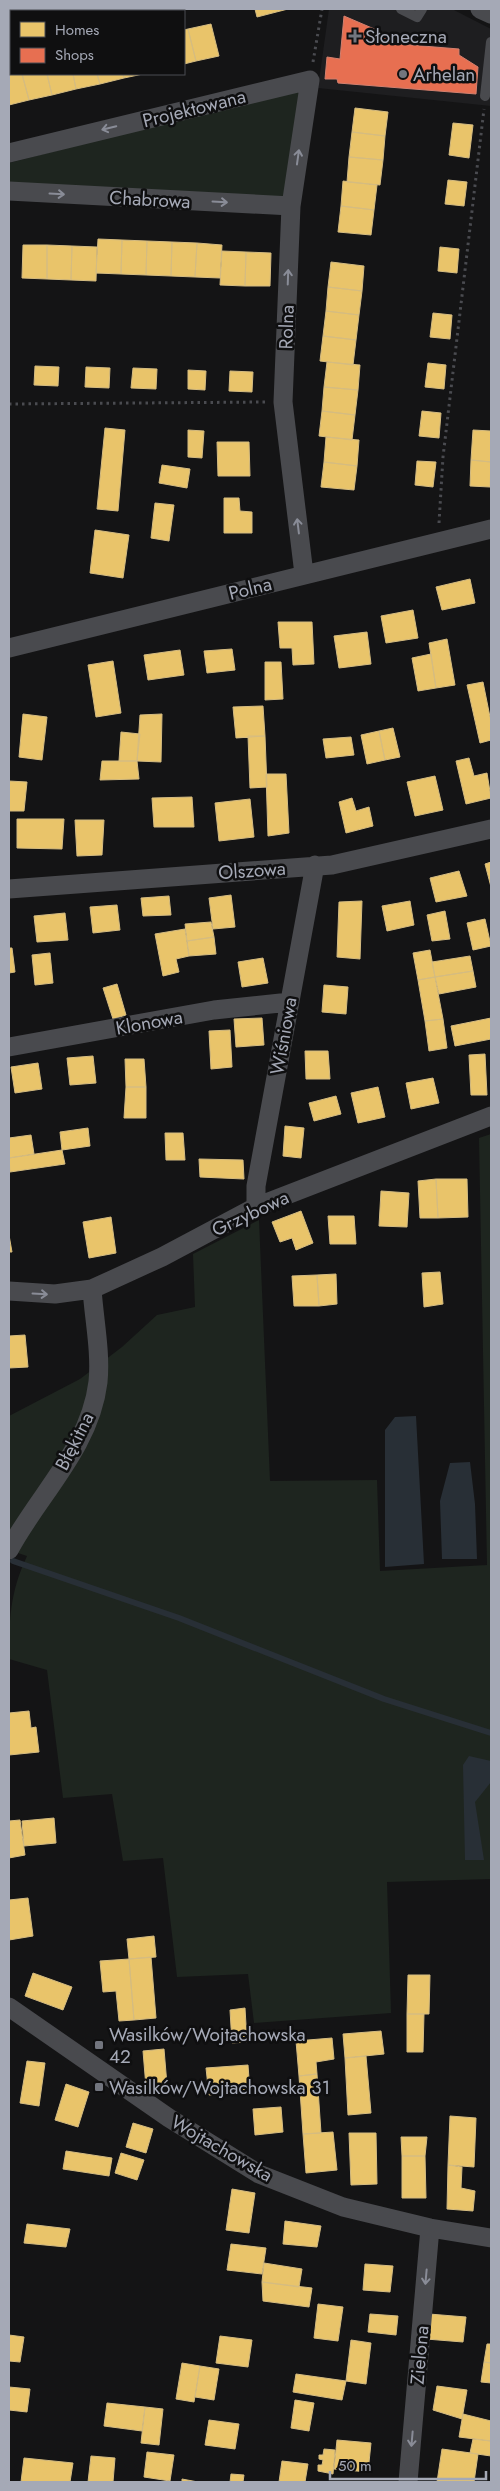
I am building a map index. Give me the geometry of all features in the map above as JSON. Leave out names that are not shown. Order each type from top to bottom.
[{"type":"street","points":[[480,9],[491,14]]},
{"type":"street","name":"Projektowana","points":[[9,153],[310,80]]},
{"type":"street","name":"Rolna","points":[[304,574],[283,402],[291,206],[310,80]]},
{"type":"street","name":"Chabrowa","points":[[9,191],[291,206]]},
{"type":"street","name":"Polna","points":[[9,648],[491,529]]},
{"type":"street","name":"Olszowa","points":[[9,889],[332,865],[491,829]]},
{"type":"street","name":"Wiśniowa","points":[[256,1207],[256,1186],[315,865]]},
{"type":"street","name":"Klonowa","points":[[9,1047],[214,1010],[290,1002]]},
{"type":"street","name":"Grzybowa","points":[[9,1291],[72,1294],[92,1290],[162,1257],[256,1207],[491,1116]]},
{"type":"street","name":"Błękitna","points":[[9,1550],[74,1451],[86,1426],[98,1381],[92,1290]]},
{"type":"street","name":"Wojtachowska","points":[[9,2007],[169,2118],[259,2174],[343,2207],[430,2228],[491,2238]]},
{"type":"street","name":"Zielona","points":[[408,2482],[430,2228]]},
{"type":"lane","points":[[401,9],[417,17],[422,9]]},
{"type":"lane","points":[[486,96],[491,42]]},
{"type":"path","points":[[310,80],[322,9]]},
{"type":"path","points":[[440,541],[439,514],[443,458],[486,96]]},
{"type":"path","points":[[9,404],[283,402]]},
{"type":"shaded area","points":[[329,9],[452,9],[491,29],[491,106],[318,88]]},
{"type":"shaded area","points":[[302,87],[288,201],[9,186],[9,163]]},
{"type":"shaded area","points":[[491,1134],[491,1879],[387,1882],[391,2013],[254,2023],[248,1974],[177,1977],[163,1858],[123,1861],[112,1794],[63,1798],[47,1670],[9,1659],[9,1632],[14,1594],[27,1556],[9,1550],[9,1416],[80,1379],[122,1347],[157,1315],[195,1307],[193,1254],[259,1220],[270,1481],[377,1480],[380,1571],[487,1565],[479,1138]]},
{"type":"shaded area","points":[[416,1416],[424,1564],[385,1567],[385,1430],[395,1417]]},
{"type":"shaded area","points":[[470,1462],[475,1504],[477,1559],[442,1559],[440,1501],[450,1463]]},
{"type":"shaded area","points":[[469,1756],[491,1761],[491,1782],[475,1802],[484,1860],[465,1860],[463,1765]]},
{"type":"building: Homes","points":[[255,9],[288,9],[257,17]]},
{"type":"building: Homes","points":[[211,24],[219,56],[196,61],[188,29]]},
{"type":"building: Homes","points":[[188,29],[196,61],[185,64],[185,30]]},
{"type":"building: Homes","points":[[9,71],[10,75],[22,75],[29,100],[9,105]]},
{"type":"building: Homes","points":[[22,75],[47,75],[52,95],[29,100]]},
{"type":"building: Homes","points":[[47,75],[73,75],[76,89],[52,95]]},
{"type":"building: Homes","points":[[73,75],[97,75],[100,84],[76,89]]},
{"type":"building: Homes","points":[[97,75],[123,75],[124,78],[100,84]]},
{"type":"building: Homes","points":[[123,75],[138,75],[124,78]]},
{"type":"building: Homes","points":[[355,108],[388,112],[385,136],[352,132]]},
{"type":"building: Homes","points":[[453,123],[473,125],[469,158],[449,155]]},
{"type":"building: Homes","points":[[352,132],[385,136],[383,160],[349,157]]},
{"type":"building: Homes","points":[[349,157],[383,160],[380,185],[347,182]]},
{"type":"building: Homes","points":[[448,180],[467,182],[464,206],[445,204]]},
{"type":"building: Homes","points":[[343,181],[377,185],[374,210],[341,206]]},
{"type":"building: Homes","points":[[341,206],[374,210],[371,235],[338,232]]},
{"type":"building: Homes","points":[[98,239],[122,240],[121,274],[96,273]]},
{"type":"building: Homes","points":[[122,240],[147,241],[146,275],[121,274]]},
{"type":"building: Homes","points":[[147,241],[172,242],[171,276],[146,275]]},
{"type":"building: Homes","points":[[172,242],[197,243],[195,277],[171,276]]},
{"type":"building: Homes","points":[[197,243],[222,245],[220,278],[195,277]]},
{"type":"building: Homes","points":[[23,245],[47,245],[47,279],[22,278]]},
{"type":"building: Homes","points":[[47,245],[72,246],[71,280],[47,279]]},
{"type":"building: Homes","points":[[72,246],[97,247],[96,281],[71,280]]},
{"type":"building: Homes","points":[[440,247],[459,249],[457,273],[438,271]]},
{"type":"building: Homes","points":[[222,251],[246,252],[245,286],[220,285]]},
{"type":"building: Homes","points":[[246,252],[271,253],[270,286],[245,286]]},
{"type":"building: Homes","points":[[331,262],[364,266],[362,291],[328,287]]},
{"type":"building: Homes","points":[[328,287],[362,291],[359,315],[326,311]]},
{"type":"building: Homes","points":[[326,311],[359,315],[356,340],[323,336]]},
{"type":"building: Homes","points":[[433,313],[452,315],[450,339],[430,337]]},
{"type":"building: Homes","points":[[323,336],[356,340],[353,365],[320,361]]},
{"type":"building: Homes","points":[[327,362],[360,365],[358,390],[324,387]]},
{"type":"building: Homes","points":[[428,363],[446,365],[444,389],[425,387]]},
{"type":"building: Homes","points":[[35,366],[59,367],[58,386],[34,385]]},
{"type":"building: Homes","points":[[86,367],[110,368],[109,388],[85,387]]},
{"type":"building: Homes","points":[[133,368],[157,369],[156,389],[131,388]]},
{"type":"building: Homes","points":[[188,370],[206,371],[205,390],[188,389]]},
{"type":"building: Homes","points":[[230,371],[253,372],[252,392],[229,391]]},
{"type":"building: Homes","points":[[324,387],[358,390],[355,415],[322,411]]},
{"type":"building: Homes","points":[[322,411],[355,415],[352,440],[319,436]]},
{"type":"building: Homes","points":[[422,411],[441,413],[439,438],[419,436]]},
{"type":"building: Homes","points":[[105,428],[125,430],[118,511],[97,509]]},
{"type":"building: Homes","points":[[188,430],[204,431],[202,458],[188,457]]},
{"type":"building: Homes","points":[[473,430],[491,431],[491,462],[471,460]]},
{"type":"building: Homes","points":[[326,437],[359,440],[357,466],[324,462]]},
{"type":"building: Homes","points":[[217,442],[249,442],[250,476],[218,476]]},
{"type":"building: Homes","points":[[471,460],[491,462],[490,487],[470,486]]},
{"type":"building: Homes","points":[[417,461],[436,462],[433,487],[415,485]]},
{"type":"building: Homes","points":[[324,462],[357,466],[354,490],[321,487]]},
{"type":"building: Homes","points":[[162,465],[190,469],[187,488],[159,483]]},
{"type":"building: Homes","points":[[224,498],[239,498],[240,511],[252,512],[252,533],[224,533]]},
{"type":"building: Homes","points":[[155,503],[174,505],[169,541],[151,538]]},
{"type":"building: Homes","points":[[95,530],[129,535],[123,578],[90,573]]},
{"type":"building: Homes","points":[[470,579],[475,603],[442,610],[436,587]]},
{"type":"building: Homes","points":[[413,610],[418,638],[386,643],[381,616]]},
{"type":"building: Homes","points":[[278,622],[312,622],[314,664],[293,665],[292,648],[280,648]]},
{"type":"building: Homes","points":[[367,632],[371,664],[339,668],[334,636]]},
{"type":"building: Homes","points":[[447,639],[455,685],[436,688],[429,643]]},
{"type":"building: Homes","points":[[232,649],[235,670],[207,673],[204,651]]},
{"type":"building: Homes","points":[[180,650],[184,675],[148,680],[144,655]]},
{"type":"building: Homes","points":[[431,654],[436,688],[418,691],[412,658]]},
{"type":"building: Homes","points":[[113,661],[121,713],[96,717],[88,665]]},
{"type":"building: Homes","points":[[265,662],[281,662],[283,699],[265,700]]},
{"type":"building: Homes","points":[[483,682],[491,722],[491,740],[480,743],[467,685]]},
{"type":"building: Homes","points":[[263,706],[265,736],[236,738],[233,707]]},
{"type":"building: Homes","points":[[23,714],[47,717],[42,760],[19,757]]},
{"type":"building: Homes","points":[[162,714],[161,762],[137,761],[140,715]]},
{"type":"building: Homes","points":[[393,728],[400,757],[385,760],[379,731]]},
{"type":"building: Homes","points":[[379,731],[385,760],[367,764],[361,735]]},
{"type":"building: Homes","points":[[121,732],[140,734],[137,761],[119,761]]},
{"type":"building: Homes","points":[[248,736],[265,736],[267,787],[250,788]]},
{"type":"building: Homes","points":[[351,737],[354,755],[326,758],[323,739]]},
{"type":"building: Homes","points":[[469,758],[474,776],[487,773],[491,798],[466,804],[456,761]]},
{"type":"building: Homes","points":[[102,761],[137,761],[139,779],[100,780]]},
{"type":"building: Homes","points":[[266,774],[286,774],[289,833],[268,836]]},
{"type":"building: Homes","points":[[435,776],[443,810],[415,816],[407,782]]},
{"type":"building: Homes","points":[[9,781],[27,782],[24,811],[9,811]]},
{"type":"building: Homes","points":[[192,797],[194,827],[154,827],[152,798]]},
{"type":"building: Homes","points":[[352,798],[356,811],[369,807],[373,826],[346,833],[339,802]]},
{"type":"building: Homes","points":[[250,799],[254,837],[219,841],[215,803]]},
{"type":"building: Homes","points":[[17,819],[64,819],[62,849],[17,848]]},
{"type":"building: Homes","points":[[75,820],[104,820],[102,855],[77,856]]},
{"type":"building: Homes","points":[[491,862],[491,887],[485,864]]},
{"type":"building: Homes","points":[[459,871],[467,896],[436,902],[430,878]]},
{"type":"building: Homes","points":[[231,895],[235,927],[213,929],[209,898]]},
{"type":"building: Homes","points":[[169,896],[171,915],[143,916],[141,898]]},
{"type":"building: Homes","points":[[362,901],[360,959],[337,957],[339,902]]},
{"type":"building: Homes","points":[[410,901],[414,925],[387,931],[382,906]]},
{"type":"building: Homes","points":[[117,905],[120,930],[93,933],[90,907]]},
{"type":"building: Homes","points":[[445,911],[450,939],[432,941],[427,915]]},
{"type":"building: Homes","points":[[65,913],[68,940],[37,942],[34,916]]},
{"type":"building: Homes","points":[[485,919],[491,946],[473,950],[467,923]]},
{"type":"building: Homes","points":[[211,922],[214,937],[187,941],[185,924]]},
{"type":"building: Homes","points":[[185,929],[189,956],[176,959],[179,972],[163,976],[155,934]]},
{"type":"building: Homes","points":[[214,937],[216,954],[189,956],[187,941]]},
{"type":"building: Homes","points":[[9,948],[12,948],[15,972],[9,973]]},
{"type":"building: Homes","points":[[430,950],[435,977],[418,980],[413,953]]},
{"type":"building: Homes","points":[[50,953],[53,983],[35,985],[32,955]]},
{"type":"building: Homes","points":[[470,956],[473,971],[435,977],[432,962]]},
{"type":"building: Homes","points":[[263,958],[268,983],[242,987],[238,962]]},
{"type":"building: Homes","points":[[473,971],[476,987],[439,994],[435,977]]},
{"type":"building: Homes","points":[[435,977],[443,1019],[425,1021],[418,980]]},
{"type":"building: Homes","points":[[117,984],[126,1015],[113,1019],[103,988]]},
{"type":"building: Homes","points":[[324,985],[348,987],[346,1014],[322,1012]]},
{"type":"building: Homes","points":[[262,1018],[264,1045],[236,1047],[234,1019]]},
{"type":"building: Homes","points":[[491,1018],[491,1039],[455,1046],[451,1026]]},
{"type":"building: Homes","points":[[443,1019],[447,1048],[429,1051],[425,1021]]},
{"type":"building: Homes","points":[[230,1030],[232,1067],[211,1069],[209,1031]]},
{"type":"building: Homes","points":[[305,1051],[328,1051],[330,1079],[306,1079]]},
{"type":"building: Homes","points":[[485,1054],[487,1095],[471,1095],[469,1055]]},
{"type":"building: Homes","points":[[93,1056],[96,1083],[70,1085],[67,1058]]},
{"type":"building: Homes","points":[[125,1059],[144,1059],[146,1087],[126,1087]]},
{"type":"building: Homes","points":[[38,1063],[42,1089],[15,1093],[11,1067]]},
{"type":"building: Homes","points":[[433,1078],[439,1103],[411,1109],[406,1083]]},
{"type":"building: Homes","points":[[126,1087],[146,1087],[146,1118],[124,1118]]},
{"type":"building: Homes","points":[[378,1087],[385,1117],[358,1123],[351,1093]]},
{"type":"building: Homes","points":[[336,1096],[341,1114],[314,1121],[309,1103]]},
{"type":"building: Homes","points":[[285,1126],[304,1128],[301,1158],[283,1156]]},
{"type":"building: Homes","points":[[88,1128],[90,1146],[62,1150],[60,1132]]},
{"type":"building: Homes","points":[[165,1133],[183,1133],[185,1160],[166,1160]]},
{"type":"building: Homes","points":[[31,1135],[34,1154],[9,1158],[9,1138]]},
{"type":"building: Homes","points":[[62,1150],[65,1164],[10,1172],[9,1158]]},
{"type":"building: Homes","points":[[199,1159],[243,1160],[244,1179],[200,1177]]},
{"type":"building: Homes","points":[[436,1179],[438,1218],[420,1218],[418,1181]]},
{"type":"building: Homes","points":[[436,1179],[467,1179],[468,1217],[438,1218]]},
{"type":"building: Homes","points":[[381,1191],[409,1193],[407,1227],[379,1226]]},
{"type":"building: Homes","points":[[301,1211],[313,1243],[296,1250],[292,1238],[280,1242],[272,1222]]},
{"type":"building: Homes","points":[[328,1216],[354,1216],[356,1244],[330,1244]]},
{"type":"building: Homes","points":[[111,1217],[116,1253],[89,1258],[83,1222]]},
{"type":"building: Homes","points":[[9,1235],[12,1252],[9,1252]]},
{"type":"building: Homes","points":[[440,1272],[443,1304],[424,1307],[422,1273]]},
{"type":"building: Homes","points":[[336,1274],[337,1304],[319,1306],[317,1275]]},
{"type":"building: Homes","points":[[317,1275],[319,1306],[294,1306],[292,1276]]},
{"type":"building: Homes","points":[[25,1335],[28,1367],[9,1368],[9,1336]]},
{"type":"building: Homes","points":[[29,1711],[31,1728],[36,1727],[39,1752],[9,1755],[9,1713]]},
{"type":"building: Homes","points":[[54,1818],[56,1843],[24,1846],[22,1821]]},
{"type":"building: Homes","points":[[20,1820],[25,1855],[9,1858],[9,1821]]},
{"type":"building: Homes","points":[[28,1898],[33,1936],[9,1940],[9,1900]]},
{"type":"building: Homes","points":[[154,1936],[156,1957],[129,1959],[127,1939]]},
{"type":"building: Homes","points":[[151,1957],[156,2018],[134,2020],[129,1959]]},
{"type":"building: Homes","points":[[129,1959],[134,2020],[119,2021],[116,1991],[103,1992],[100,1961]]},
{"type":"building: Homes","points":[[33,1973],[72,1987],[63,2010],[25,1996]]},
{"type":"building: Homes","points":[[408,1975],[430,1975],[429,2014],[407,2014]]},
{"type":"building: Homes","points":[[245,2008],[247,2042],[232,2043],[230,2010]]},
{"type":"building: Homes","points":[[407,2014],[424,2014],[423,2052],[407,2052]]},
{"type":"building: Homes","points":[[381,2031],[384,2054],[345,2058],[343,2034]]},
{"type":"building: Homes","points":[[332,2038],[334,2059],[316,2062],[317,2074],[299,2076],[296,2041]]},
{"type":"building: Homes","points":[[164,2049],[167,2085],[146,2087],[143,2051]]},
{"type":"building: Homes","points":[[366,2056],[371,2113],[348,2115],[345,2058]]},
{"type":"building: Homes","points":[[27,2061],[45,2063],[39,2106],[20,2103]]},
{"type":"building: Homes","points":[[248,2065],[250,2092],[209,2095],[206,2068]]},
{"type":"building: Homes","points":[[317,2074],[321,2133],[303,2134],[299,2076]]},
{"type":"building: Homes","points":[[66,2084],[89,2092],[78,2127],[55,2120]]},
{"type":"building: Homes","points":[[281,2107],[283,2132],[255,2135],[253,2109]]},
{"type":"building: Homes","points":[[450,2116],[476,2118],[474,2167],[448,2165]]},
{"type":"building: Homes","points":[[133,2123],[153,2129],[146,2153],[126,2147]]},
{"type":"building: Homes","points":[[333,2132],[337,2170],[306,2173],[303,2134]]},
{"type":"building: Homes","points":[[349,2133],[376,2133],[377,2184],[351,2185]]},
{"type":"building: Homes","points":[[401,2137],[427,2137],[425,2156],[402,2156]]},
{"type":"building: Homes","points":[[66,2151],[112,2158],[109,2176],[63,2169]]},
{"type":"building: Homes","points":[[121,2153],[144,2160],[137,2180],[115,2173]]},
{"type":"building: Homes","points":[[402,2156],[425,2156],[426,2198],[402,2198]]},
{"type":"building: Homes","points":[[448,2165],[462,2167],[461,2188],[475,2191],[473,2211],[447,2209]]},
{"type":"building: Homes","points":[[232,2189],[255,2193],[249,2233],[226,2230]]},
{"type":"building: Homes","points":[[285,2221],[321,2226],[317,2247],[283,2244]]},
{"type":"building: Homes","points":[[27,2224],[70,2229],[66,2247],[24,2243]]},
{"type":"building: Homes","points":[[231,2244],[266,2248],[262,2274],[227,2270]]},
{"type":"building: Homes","points":[[264,2263],[302,2269],[299,2287],[262,2282]]},
{"type":"building: Homes","points":[[365,2264],[393,2266],[390,2292],[363,2290]]},
{"type":"building: Homes","points":[[262,2282],[312,2288],[309,2307],[263,2301]]},
{"type":"building: Homes","points":[[318,2304],[343,2307],[338,2341],[314,2338]]},
{"type":"building: Homes","points":[[370,2314],[398,2316],[396,2335],[368,2332]]},
{"type":"building: Homes","points":[[429,2314],[466,2317],[463,2342],[426,2339]]},
{"type":"building: Homes","points":[[9,2335],[24,2337],[20,2362],[9,2361]]},
{"type":"building: Homes","points":[[220,2336],[252,2340],[248,2367],[216,2363]]},
{"type":"building: Homes","points":[[351,2340],[371,2343],[366,2384],[346,2381]]},
{"type":"building: Homes","points":[[487,2344],[491,2344],[491,2363],[484,2362]]},
{"type":"building: Homes","points":[[484,2362],[491,2363],[491,2383],[481,2382]]},
{"type":"building: Homes","points":[[182,2363],[200,2366],[194,2402],[176,2399]]},
{"type":"building: Homes","points":[[200,2366],[219,2369],[214,2400],[195,2397]]},
{"type":"building: Homes","points":[[296,2374],[346,2381],[342,2400],[293,2392]]},
{"type":"building: Homes","points":[[437,2386],[467,2390],[462,2419],[433,2410]]},
{"type":"building: Homes","points":[[9,2387],[30,2389],[27,2412],[9,2410]]},
{"type":"building: Homes","points":[[295,2400],[314,2403],[309,2431],[291,2428]]},
{"type":"building: Homes","points":[[107,2403],[145,2407],[142,2431],[104,2426]]},
{"type":"building: Homes","points":[[145,2407],[163,2409],[159,2445],[141,2443]]},
{"type":"building: Homes","points":[[463,2414],[491,2421],[491,2441],[459,2437]]},
{"type":"building: Homes","points":[[209,2420],[239,2424],[235,2449],[205,2445]]},
{"type":"building: Homes","points":[[473,2439],[491,2441],[491,2456],[470,2453]]},
{"type":"building: Homes","points":[[337,2440],[371,2443],[368,2472],[334,2469]]},
{"type":"building: Homes","points":[[324,2449],[335,2450],[333,2474],[318,2471],[318,2465],[322,2465],[323,2460],[319,2459],[319,2455],[323,2455]]},
{"type":"building: Homes","points":[[442,2449],[478,2454],[474,2482],[437,2482]]},
{"type":"building: Homes","points":[[147,2452],[174,2455],[170,2481],[144,2477]]},
{"type":"building: Homes","points":[[91,2456],[115,2458],[113,2482],[88,2482]]},
{"type":"building: Homes","points":[[24,2458],[73,2463],[70,2482],[21,2482]]},
{"type":"building: Homes","points":[[282,2461],[308,2464],[305,2482],[279,2482]]},
{"type":"building: Homes","points":[[231,2474],[244,2475],[243,2482],[230,2482]]},
{"type":"building: Homes","points":[[182,2479],[198,2482],[182,2482]]},
{"type":"building: Shops","points":[[344,16],[386,34],[386,43],[459,49],[459,55],[478,67],[476,94],[338,83],[337,79],[325,79],[327,57],[340,59]]},
{"type":"waterway","points":[[13,1561],[179,1618],[384,1699],[491,1733]]},
{"type":"place","name":"Słoneczna","points":[[355,36]]},
{"type":"place","name":"Arhelan","points":[[403,74]]},
{"type":"place","name":"Wasilków/Wojtachowska 42","points":[[99,2045]]},
{"type":"place","name":"Wasilków/Wojtachowska 31","points":[[99,2087]]}]
